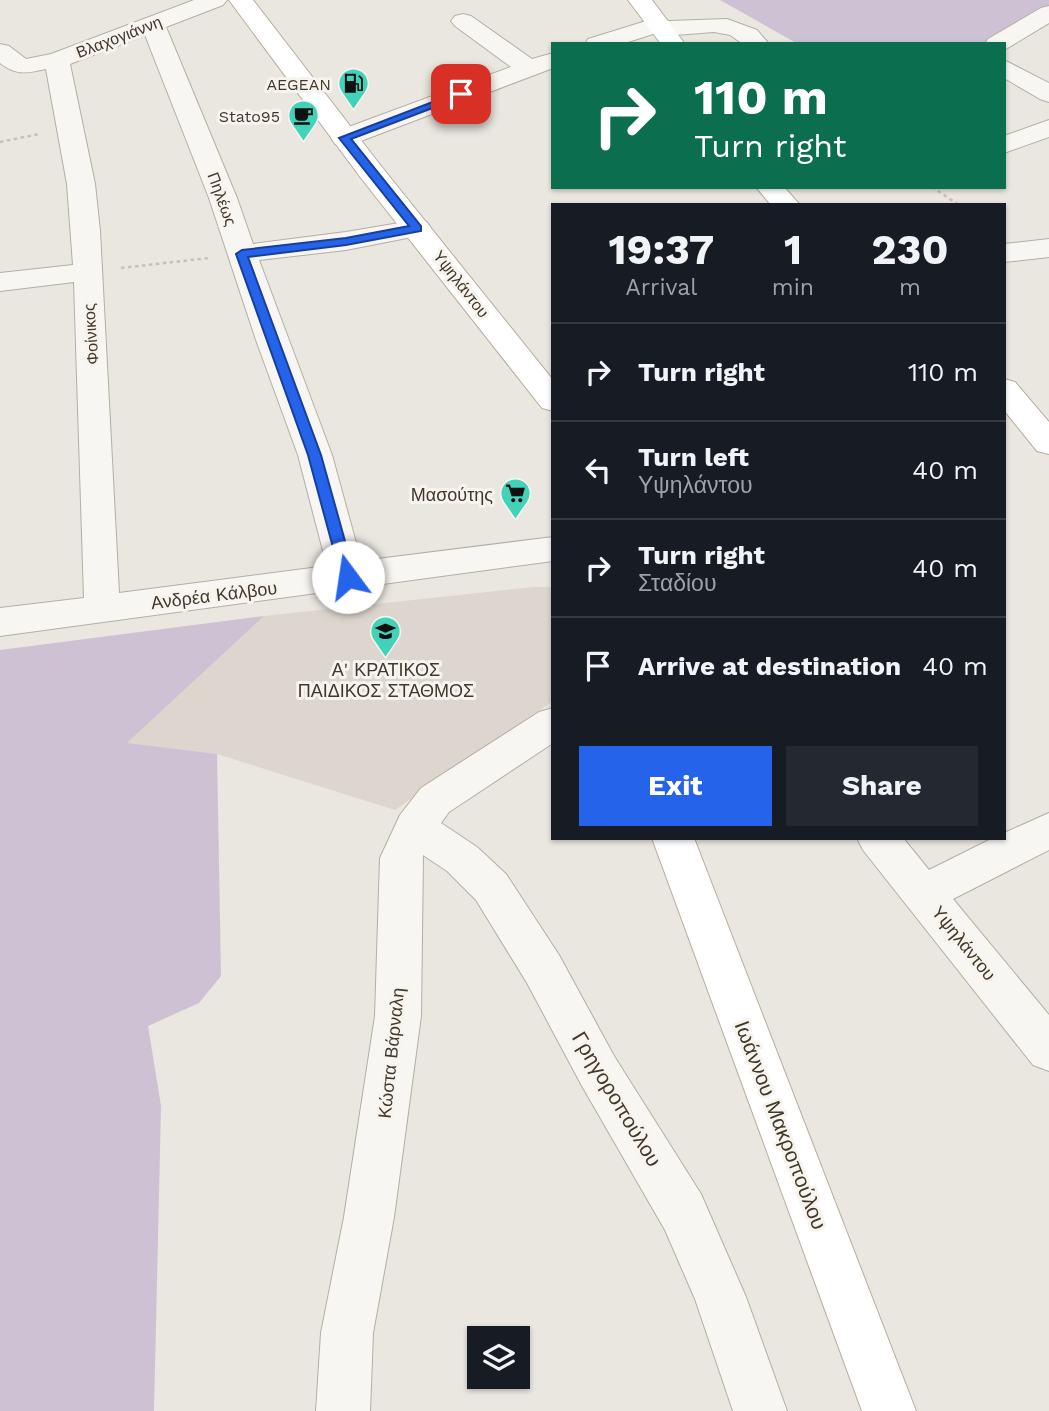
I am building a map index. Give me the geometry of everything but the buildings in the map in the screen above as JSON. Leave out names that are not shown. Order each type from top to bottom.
[{"type":"main road","name":"Υψηλάντου","points":[[241,0],[344,138],[551,398]]},
{"type":"main road","points":[[639,0],[665,32]]},
{"type":"main road","points":[[771,189],[784,203]]},
{"type":"main road","points":[[1006,392],[1048,441]]},
{"type":"main road","name":"Ιωάννου Μακροπούλου","points":[[674,840],[889,1411]]},
{"type":"street","name":"Βλαχογιάννη","points":[[0,51],[21,68],[57,60],[215,0]]},
{"type":"street","points":[[1000,42],[1049,13]]},
{"type":"street","points":[[463,20],[541,64]]},
{"type":"street","name":"Πηλέως","points":[[153,24],[223,198],[315,455],[348,577]]},
{"type":"street","points":[[608,42],[723,26],[745,32],[755,42]]},
{"type":"street","name":"Φοίνικος","points":[[57,60],[81,184],[94,381],[102,609]]},
{"type":"street","points":[[344,138],[541,64]]},
{"type":"street","points":[[1006,68],[1049,94]]},
{"type":"street","points":[[1006,144],[1049,128]]},
{"type":"street","points":[[242,254],[346,241],[417,228]]},
{"type":"street","points":[[1006,253],[1049,248]]},
{"type":"street","points":[[0,282],[86,272]]},
{"type":"street","name":"Ανδρέα Κάλβου","points":[[0,622],[551,549]]},
{"type":"street","name":"Κώστα Βάρναλη","points":[[343,1411],[347,1333],[371,1203],[398,1016],[401,858],[426,809],[446,790],[551,724]]},
{"type":"street","name":"Γρηγοροπούλου","points":[[415,827],[462,859],[491,887],[543,969],[598,1071],[683,1212],[720,1297],[760,1411]]},
{"type":"street","points":[[924,893],[1049,830]]},
{"type":"street","name":"Υψηλάντου","points":[[880,840],[1049,1050]]},
{"type":"path","points":[[935,189],[956,203]]},
{"type":"path","points":[[86,272],[242,254]]},
{"type":"shaded area","points":[[720,0],[1049,0],[1049,8],[994,42],[794,42]]},
{"type":"shaded area","name":"Α' ΚΡΑΤΙΚΟΣ ΠΑΙΔΙΚΟΣ ΣΤΑΘΜΟΣ","points":[[551,587],[551,702],[395,810],[217,754],[126,744],[264,616]]},
{"type":"shaded area","points":[[264,616],[127,743],[217,754],[221,976],[199,1003],[148,1026],[161,1106],[154,1411],[0,1411],[0,650]]},
{"type":"place","name":"AEGEAN","points":[[354,111]]},
{"type":"place","name":"Stato95","points":[[303,143]]},
{"type":"place","name":"Μασούτης","points":[[516,521]]},
{"type":"place","name":"Α' ΚΡΑΤΙΚΟΣ ΠΑΙΔΙΚΟΣ ΣΤΑΘΜΟΣ","points":[[386,658]]},
{"type":"route","points":[[348,577],[315,455],[242,254],[346,241],[417,228],[344,138],[461,94]]}]
